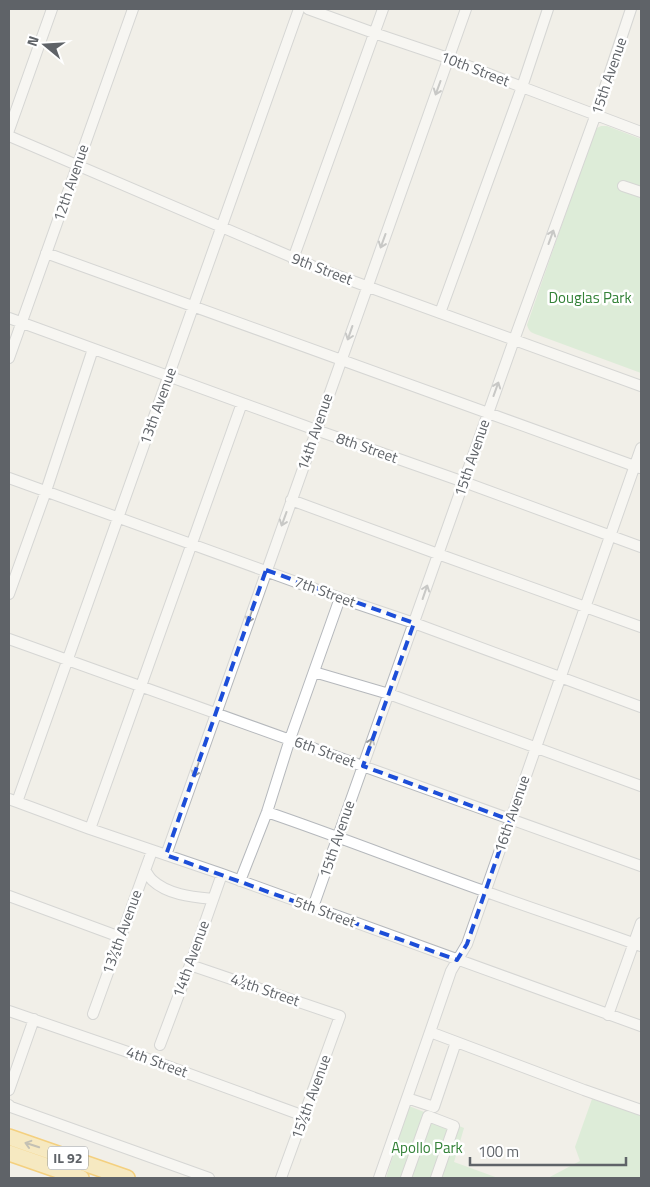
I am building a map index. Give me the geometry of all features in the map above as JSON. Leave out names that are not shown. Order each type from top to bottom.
[{"type":"highway","name":"IL 92","points":[[9,1137],[127,1178]]},
{"type":"highway","name":"IL 92","points":[[9,1153],[81,1178]]},
{"type":"street","points":[[9,130],[52,9]]},
{"type":"street","name":"12th Avenue","points":[[9,358],[133,9]]},
{"type":"street","name":"13th Avenue","points":[[13,801],[68,660],[299,9]]},
{"type":"street","name":"10th Street","points":[[308,9],[448,58],[641,132]]},
{"type":"street","points":[[292,259],[383,9]]},
{"type":"street","name":"14th Avenue","points":[[166,855],[466,9]]},
{"type":"street","points":[[440,313],[522,87],[548,9]]},
{"type":"street","name":"15th Avenue","points":[[313,907],[632,9]]},
{"type":"street","name":"9th Street","points":[[9,136],[292,259],[641,386]]},
{"type":"street","points":[[623,186],[641,192]]},
{"type":"street","points":[[46,253],[638,467]]},
{"type":"street","name":"8th Street","points":[[9,318],[641,547]]},
{"type":"street","points":[[9,594],[46,491],[93,349]]},
{"type":"street","points":[[90,829],[242,403]]},
{"type":"street","name":"16th Avenue","points":[[379,1178],[450,971],[467,944],[611,536],[638,467],[641,448]]},
{"type":"street","name":"7th Street","points":[[9,478],[414,623],[641,707]]},
{"type":"street","points":[[291,500],[641,627]]},
{"type":"street","points":[[240,881],[267,812],[290,739],[340,598]]},
{"type":"street","name":"6th Street","points":[[9,639],[641,866]]},
{"type":"street","points":[[314,672],[389,694],[641,786]]},
{"type":"street","name":"5th Street","points":[[13,801],[222,874],[641,1026]]},
{"type":"street","points":[[267,812],[638,945]]},
{"type":"street","name":"13½th Avenue","points":[[93,1014],[152,851]]},
{"type":"street","points":[[145,870],[152,880],[164,888],[192,898],[213,899]]},
{"type":"street","name":"14th Avenue","points":[[160,1045],[222,874]]},
{"type":"street","points":[[9,896],[120,937]]},
{"type":"street","points":[[608,1014],[638,945],[641,923]]},
{"type":"street","name":"4½th Street","points":[[190,965],[340,1016]]},
{"type":"street","name":"4th Street","points":[[9,1010],[304,1116]]},
{"type":"street","name":"15½th Avenue","points":[[281,1178],[340,1016]]},
{"type":"street","points":[[9,1090],[34,1019]]},
{"type":"street","points":[[430,1032],[641,1110]]},
{"type":"street","points":[[407,1098],[434,1107],[456,1042]]},
{"type":"street","points":[[9,1105],[209,1178]]},
{"type":"street","points":[[406,1178],[428,1116],[454,1126],[436,1178]]},
{"type":"highlighted area","points":[[266,570],[414,623],[363,766],[510,820],[467,944],[457,960],[166,855]]},
{"type":"green space","name":"Douglas Park","points":[[601,126],[607,126],[641,139],[641,373],[534,334],[527,325],[594,132]]},
{"type":"green space","points":[[592,1099],[641,1115],[641,1178],[548,1178],[580,1161],[575,1147]]},
{"type":"green space","name":"Apollo Park","points":[[409,1106],[464,1128],[454,1162],[498,1178],[386,1178]]}]
